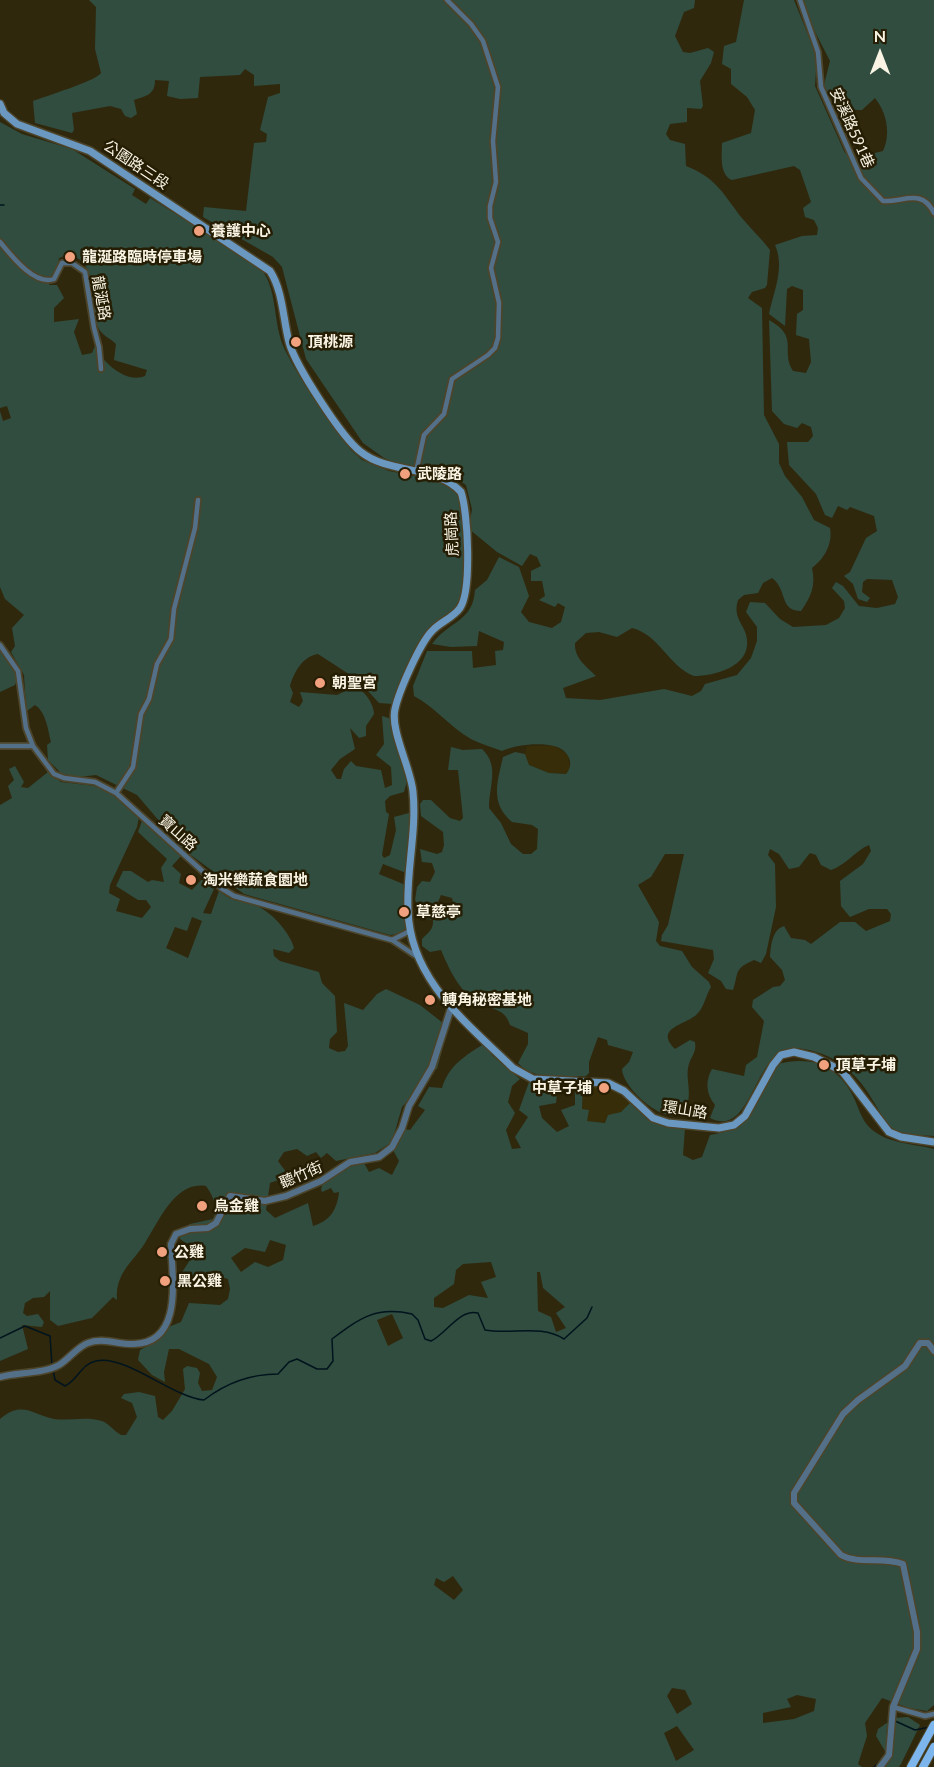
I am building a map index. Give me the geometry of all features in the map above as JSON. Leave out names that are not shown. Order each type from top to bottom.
[{"type":"main road","name":"公園路三段","points":[[0,104],[4,113],[17,124],[70,141],[90,151],[186,214]]},
{"type":"main road","name":"虎崗路","points":[[186,214],[270,271],[276,282],[293,354],[348,439],[359,451],[376,463],[445,479],[461,492],[468,537],[466,587],[461,606],[427,638],[396,708],[396,728],[410,773],[413,795],[408,910],[410,931]]},
{"type":"main road","name":"環山路","points":[[410,931],[419,958],[435,990],[513,1068],[526,1076],[549,1080],[608,1083],[624,1091],[653,1118],[668,1123],[719,1128],[734,1125],[745,1116],[773,1065],[781,1055],[794,1052],[814,1057],[849,1077],[889,1132],[901,1137],[934,1142]]},
{"type":"main road","points":[[911,1767],[934,1725]]},
{"type":"main road","points":[[917,1767],[934,1736]]},
{"type":"main road","points":[[923,1767],[934,1747]]},
{"type":"main road","points":[[929,1767],[934,1757]]},
{"type":"street","points":[[416,472],[424,435],[444,414],[452,379],[488,356],[495,348],[498,338],[499,303],[491,268],[498,243],[490,218],[490,206],[496,182],[493,141],[498,87],[483,41],[471,24],[447,0]]},
{"type":"street","name":"安溪路591巷","points":[[800,0],[818,52],[821,87],[861,178],[883,201],[920,198],[927,202],[934,213]]},
{"type":"street","name":"龍涎路","points":[[0,242],[19,264],[45,280],[54,279],[62,263],[72,263],[85,272],[101,369]]},
{"type":"street","points":[[116,792],[133,768],[142,710],[149,699],[157,664],[171,639],[174,609],[195,528],[198,500]]},
{"type":"street","points":[[0,645],[18,671],[26,728],[33,746],[0,746]]},
{"type":"street","name":"寶山路","points":[[33,746],[54,774],[64,778],[94,782],[116,792],[221,888],[234,896],[392,940],[419,958]]},
{"type":"street","points":[[392,940],[410,931]]},
{"type":"street","name":"聽竹街","points":[[0,1377],[58,1365],[87,1343],[104,1341],[134,1344],[150,1339],[167,1325],[171,1314],[171,1244],[176,1234],[190,1229],[208,1228],[216,1223],[230,1196],[265,1201],[286,1196],[321,1181],[350,1162],[379,1157],[392,1147],[402,1128],[409,1106],[432,1067],[451,1008]]},
{"type":"street","points":[[880,1767],[889,1755],[892,1707],[917,1649],[917,1632],[903,1564],[891,1560],[849,1559],[841,1555],[794,1503],[794,1492],[843,1414],[858,1400],[905,1366],[920,1343],[928,1343],[934,1351]]},
{"type":"street","points":[[892,1707],[917,1714],[934,1714]]},
{"type":"shaded area","points":[[527,746],[555,746],[568,755],[570,769],[567,774],[549,773],[529,765],[525,754]]},
{"type":"shaded area","points":[[583,1086],[614,1089],[630,1103],[621,1112],[608,1115],[605,1123],[586,1121],[582,1110]]},
{"type":"green space","points":[[89,0],[695,0],[694,8],[684,12],[675,36],[683,52],[690,53],[708,48],[714,52],[711,63],[700,81],[703,106],[701,109],[687,108],[687,122],[670,124],[666,134],[670,140],[685,144],[686,166],[705,176],[718,187],[770,250],[767,285],[765,288],[752,292],[748,298],[762,308],[764,415],[779,444],[779,463],[785,476],[802,497],[814,520],[830,528],[831,534],[824,556],[812,568],[812,591],[801,611],[789,608],[780,588],[772,578],[763,583],[758,593],[744,595],[738,600],[737,612],[746,635],[746,649],[743,657],[737,663],[720,672],[694,676],[677,665],[650,637],[632,628],[617,637],[599,632],[586,633],[575,643],[576,653],[596,676],[563,688],[566,698],[600,700],[664,689],[692,696],[701,691],[705,684],[737,675],[751,658],[757,641],[757,627],[746,612],[750,602],[765,603],[780,619],[793,627],[826,625],[839,618],[845,608],[844,601],[832,588],[836,582],[843,586],[859,606],[877,608],[895,604],[898,597],[892,580],[867,579],[863,582],[862,592],[870,598],[867,602],[858,599],[853,584],[844,576],[850,572],[866,538],[877,531],[874,516],[850,507],[847,510],[838,506],[832,518],[825,515],[816,494],[789,465],[787,442],[808,442],[813,436],[811,427],[802,423],[797,428],[784,424],[772,411],[769,320],[784,332],[787,338],[788,357],[793,371],[806,373],[811,362],[809,339],[796,335],[797,314],[803,310],[803,290],[792,286],[787,289],[785,326],[769,314],[779,271],[775,245],[802,236],[817,235],[818,228],[814,220],[805,217],[803,208],[811,202],[800,170],[794,166],[732,180],[725,174],[722,164],[722,143],[751,133],[755,110],[747,97],[731,84],[731,69],[722,64],[724,46],[736,42],[744,0],[794,0],[817,57],[815,86],[844,151],[854,164],[862,156],[883,151],[887,138],[885,117],[875,98],[862,110],[844,107],[831,97],[824,85],[830,61],[809,20],[803,0],[934,0],[934,1136],[906,1135],[898,1132],[885,1120],[852,1073],[822,1054],[797,1048],[782,1051],[771,1060],[736,1116],[725,1121],[710,1118],[715,1105],[708,1087],[708,1078],[712,1069],[744,1076],[746,1065],[757,1057],[764,1021],[752,1007],[753,1000],[773,987],[780,986],[785,980],[782,970],[770,957],[773,938],[777,931],[784,926],[791,938],[805,940],[811,944],[840,922],[855,922],[866,931],[890,921],[891,914],[887,909],[869,909],[850,917],[841,906],[840,881],[863,864],[871,851],[869,845],[831,870],[821,865],[816,855],[810,853],[799,867],[789,869],[779,854],[770,849],[768,855],[775,864],[776,907],[766,954],[761,963],[754,960],[740,969],[733,990],[726,989],[721,981],[708,973],[714,959],[713,950],[661,941],[668,925],[684,854],[665,854],[651,877],[638,885],[659,922],[656,941],[660,946],[682,951],[692,967],[709,982],[711,987],[698,1013],[674,1027],[668,1036],[669,1042],[675,1049],[690,1040],[695,1042],[695,1049],[688,1068],[689,1099],[685,1109],[678,1115],[658,1111],[638,1096],[624,1077],[622,1069],[629,1062],[633,1052],[608,1045],[607,1040],[598,1037],[589,1062],[589,1073],[586,1076],[541,1075],[525,1069],[518,1063],[528,1044],[528,1033],[510,1025],[499,1011],[472,999],[454,977],[441,950],[430,952],[422,946],[422,939],[433,926],[433,920],[424,918],[424,916],[437,915],[454,907],[452,898],[441,895],[434,911],[422,910],[415,900],[417,887],[422,881],[430,882],[435,872],[432,863],[422,862],[420,849],[437,854],[442,852],[444,845],[443,832],[421,816],[420,804],[423,800],[431,800],[450,818],[460,821],[463,818],[458,770],[448,770],[451,747],[463,750],[482,749],[487,756],[492,769],[489,808],[501,823],[511,844],[523,854],[531,854],[537,849],[538,829],[532,825],[512,822],[500,807],[497,784],[503,757],[515,752],[525,754],[529,765],[549,773],[566,774],[570,765],[566,753],[554,746],[527,745],[502,751],[475,741],[414,696],[413,686],[427,651],[472,651],[473,668],[496,665],[495,651],[503,650],[504,642],[479,631],[477,646],[451,647],[432,644],[470,609],[475,590],[487,580],[499,557],[519,567],[529,596],[521,612],[529,622],[552,628],[561,622],[565,607],[558,603],[555,607],[539,600],[545,596],[542,581],[531,581],[531,571],[541,566],[537,557],[530,554],[522,566],[497,552],[469,529],[472,509],[466,485],[457,479],[401,465],[384,458],[363,443],[306,359],[282,267],[273,257],[203,217],[204,207],[246,211],[254,143],[266,142],[267,134],[260,130],[268,97],[280,93],[280,84],[254,86],[254,75],[245,69],[240,75],[200,77],[198,98],[180,99],[167,96],[169,81],[155,80],[152,92],[134,100],[137,114],[131,118],[125,116],[121,109],[110,106],[72,113],[74,130],[72,133],[35,123],[33,101],[81,84],[101,73],[95,49],[96,7]]},
{"type":"green space","points":[[0,122],[22,134],[72,149],[135,189],[132,195],[146,204],[150,198],[257,264],[269,283],[285,350],[351,450],[362,460],[389,471],[444,482],[454,488],[462,500],[465,526],[465,594],[457,609],[438,620],[426,634],[393,704],[379,703],[358,680],[318,654],[304,661],[294,675],[290,686],[293,693],[290,702],[299,707],[303,701],[300,692],[337,695],[354,687],[365,694],[370,702],[374,714],[366,726],[366,736],[359,738],[350,728],[355,749],[340,759],[331,770],[337,779],[341,779],[344,769],[351,761],[356,766],[381,770],[385,788],[392,785],[391,767],[376,755],[384,744],[382,716],[392,719],[407,781],[404,792],[390,796],[385,801],[386,812],[389,814],[382,855],[384,858],[390,855],[396,830],[394,817],[409,813],[412,820],[409,874],[383,864],[379,874],[408,886],[408,925],[402,933],[390,935],[244,894],[184,850],[137,795],[96,775],[79,777],[62,774],[48,760],[47,745],[51,742],[46,722],[42,712],[35,705],[27,711],[24,675],[11,652],[15,646],[12,628],[24,615],[5,599],[0,587],[0,411],[3,421],[11,418],[7,406],[0,408]],"holes":[[[69,254],[80,259],[90,276],[95,320],[102,333],[116,344],[114,360],[147,370],[145,376],[130,377],[116,370],[103,359],[95,346],[92,353],[82,355],[74,332],[79,319],[54,322],[54,308],[64,298],[57,285],[49,285],[50,280],[57,273],[59,258]]]},
{"type":"green space","points":[[0,644],[14,665],[17,680],[15,685],[0,692]]},
{"type":"green space","points":[[15,766],[24,782],[21,787],[28,788],[48,772],[61,782],[104,787],[139,817],[137,827],[110,885],[109,893],[120,899],[116,911],[142,918],[151,907],[146,900],[138,900],[116,886],[123,871],[131,871],[148,882],[152,880],[164,882],[161,868],[167,859],[138,832],[142,821],[181,856],[172,866],[181,874],[179,883],[192,890],[204,877],[215,887],[203,913],[211,914],[219,891],[233,900],[253,904],[272,916],[284,929],[294,948],[289,953],[273,949],[274,956],[280,961],[319,972],[322,983],[335,996],[337,1032],[330,1039],[329,1048],[338,1052],[345,1051],[348,1046],[344,1003],[363,1010],[377,994],[386,989],[420,1005],[448,1027],[437,1069],[429,1069],[423,1083],[402,1107],[392,1142],[375,1153],[336,1161],[327,1153],[321,1158],[316,1152],[307,1156],[297,1149],[284,1152],[278,1161],[289,1176],[270,1183],[266,1210],[275,1218],[308,1203],[313,1226],[324,1221],[332,1214],[339,1192],[334,1193],[331,1188],[322,1192],[321,1189],[328,1178],[345,1168],[364,1163],[369,1172],[379,1168],[392,1175],[399,1161],[393,1150],[404,1129],[410,1130],[425,1110],[418,1106],[429,1087],[442,1088],[453,1067],[485,1043],[492,1055],[520,1079],[512,1086],[508,1102],[515,1113],[506,1130],[512,1149],[521,1148],[515,1137],[528,1117],[519,1110],[529,1082],[558,1084],[556,1103],[539,1106],[542,1118],[557,1132],[569,1126],[561,1110],[575,1105],[575,1085],[583,1086],[582,1109],[589,1110],[587,1121],[605,1123],[608,1115],[621,1112],[630,1103],[647,1119],[685,1128],[683,1155],[693,1160],[702,1157],[710,1135],[737,1126],[746,1118],[778,1064],[802,1061],[823,1066],[841,1078],[854,1098],[864,1121],[876,1133],[891,1140],[934,1149],[934,1705],[927,1711],[909,1708],[882,1698],[865,1723],[867,1736],[858,1764],[862,1767],[0,1767],[0,1419],[15,1410],[27,1410],[54,1419],[102,1421],[121,1435],[126,1435],[137,1417],[132,1403],[121,1398],[124,1394],[139,1392],[155,1396],[158,1417],[163,1420],[172,1411],[185,1389],[183,1369],[187,1366],[197,1368],[200,1373],[198,1383],[202,1391],[212,1390],[217,1377],[209,1364],[179,1349],[169,1349],[164,1372],[165,1382],[152,1375],[138,1360],[140,1350],[149,1345],[156,1332],[181,1322],[189,1303],[220,1305],[228,1299],[230,1289],[228,1279],[216,1278],[187,1282],[181,1281],[179,1277],[190,1260],[189,1245],[180,1239],[179,1234],[190,1224],[213,1219],[215,1215],[214,1202],[206,1186],[195,1186],[177,1196],[162,1214],[122,1275],[117,1300],[113,1297],[92,1318],[58,1326],[50,1320],[50,1291],[44,1297],[33,1298],[25,1303],[23,1313],[27,1316],[38,1314],[44,1322],[42,1327],[22,1325],[28,1349],[0,1361],[0,805],[12,798],[8,786],[14,780],[9,769]],"holes":[[[192,917],[202,921],[188,958],[166,948],[175,927],[187,931]],[[270,1240],[286,1245],[283,1260],[268,1267],[255,1262],[241,1272],[231,1258],[245,1248],[265,1252]],[[491,1262],[496,1277],[481,1282],[488,1298],[469,1295],[443,1308],[434,1307],[434,1298],[454,1284],[456,1270],[463,1264]],[[537,1272],[540,1272],[543,1288],[565,1307],[556,1313],[566,1328],[556,1332],[551,1317],[538,1311]],[[392,1314],[403,1338],[388,1346],[377,1320]],[[453,1576],[463,1590],[454,1600],[434,1585],[436,1578],[444,1582]],[[672,1688],[685,1690],[692,1704],[677,1714],[667,1696]],[[797,1695],[816,1699],[814,1711],[794,1719],[763,1723],[763,1713],[791,1707],[787,1699]],[[677,1726],[694,1750],[676,1761],[664,1733]]]},
{"type":"green space","points":[[908,1717],[920,1725],[901,1764],[899,1767],[881,1767],[892,1755],[885,1751],[876,1736],[878,1729],[894,1718]]},
{"type":"waterway","points":[[53,1370],[55,1380],[65,1386],[87,1365],[96,1361],[108,1361],[121,1364],[179,1392],[204,1400],[239,1381],[278,1374],[289,1362],[297,1359],[317,1369],[327,1369],[333,1361],[332,1339],[351,1325],[378,1313],[412,1314],[418,1320],[425,1339],[431,1341],[459,1318],[471,1312],[478,1313],[485,1330],[546,1332],[564,1339],[587,1318],[592,1307]]},
{"type":"waterway","points":[[0,1338],[25,1326],[50,1336],[52,1366]]},
{"type":"waterway","points":[[893,1720],[915,1730],[930,1727]]},
{"type":"waterway","points":[[887,1749],[888,1721]]},
{"type":"waterway","points":[[874,1767],[881,1760]]},
{"type":"place","name":"養護中心","points":[[199,231]]},
{"type":"place","name":"龍涎路臨時停車場","points":[[70,257]]},
{"type":"place","name":"頂桃源","points":[[296,342]]},
{"type":"place","name":"武陵路","points":[[405,474]]},
{"type":"place","name":"朝聖宮","points":[[320,683]]},
{"type":"place","name":"淘米樂蔬食園地","points":[[191,880]]},
{"type":"place","name":"草慈亭","points":[[404,912]]},
{"type":"place","name":"轉角秘密基地","points":[[430,1000]]},
{"type":"place","name":"頂草子埔","points":[[824,1065]]},
{"type":"place","name":"中草子埔","points":[[604,1088]]},
{"type":"place","name":"烏金雞","points":[[202,1206]]},
{"type":"place","name":"公雞","points":[[162,1252]]},
{"type":"place","name":"黑公雞","points":[[165,1281]]}]
